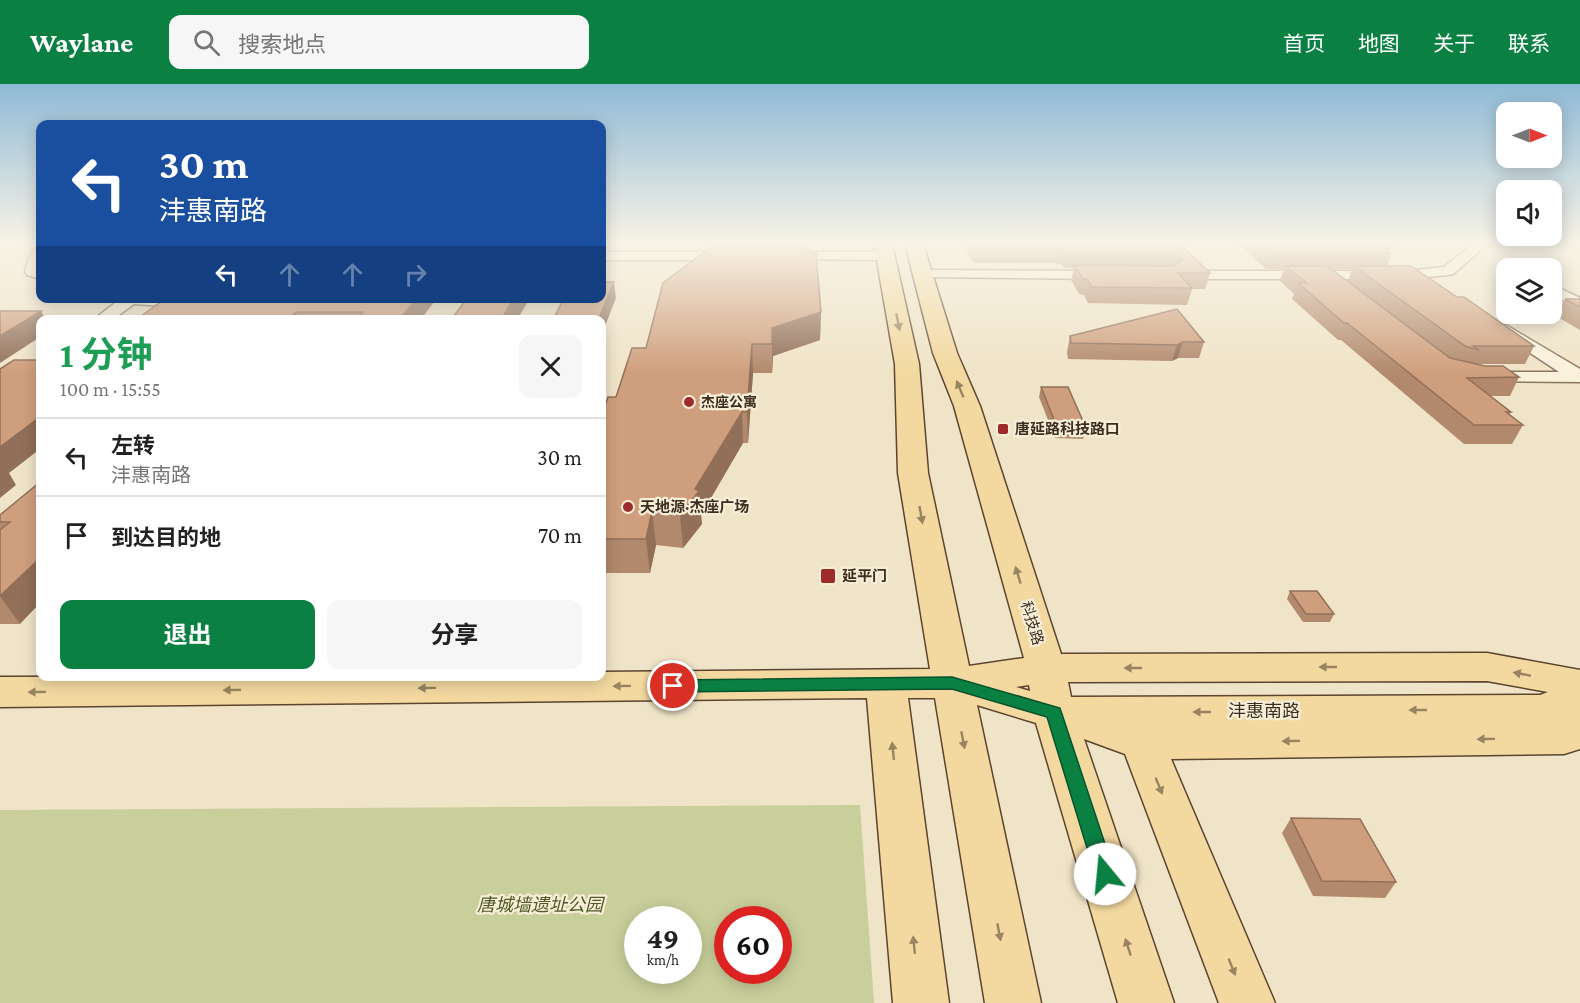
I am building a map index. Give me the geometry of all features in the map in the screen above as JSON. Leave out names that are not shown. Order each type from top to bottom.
[{"type":"main road","points":[[891,287],[907,364],[913,473],[1013,1003]]},
{"type":"main road","name":"科技路","points":[[927,287],[945,353],[968,406],[1046,668],[1054,713],[1146,1003]]},
{"type":"main road","points":[[0,692],[952,683],[1046,668],[1487,667],[1580,684]]},
{"type":"main road","points":[[952,683],[1054,713],[1136,727],[1564,738],[1580,723]]},
{"type":"main road","points":[[886,684],[921,1003]]},
{"type":"main road","name":"沣惠南路","points":[[1136,727],[1540,710],[1580,699]]},
{"type":"main road","points":[[1136,727],[1247,1003]]},
{"type":"street","points":[[1340,287],[1346,292]]},
{"type":"street","points":[[1562,294],[1580,304]]},
{"type":"street","points":[[106,315],[118,303]]},
{"type":"street","points":[[1491,320],[1580,377]]},
{"type":"street","points":[[1466,375],[1580,377]]},
{"type":"green space","name":"唐城墙遗址公园","points":[[860,805],[874,1003],[0,1003],[0,810]]},
{"type":"building","points":[[606,287],[612,287],[606,301]]},
{"type":"building","name":"杰座公寓","points":[[662,287],[819,287],[821,312],[772,328],[772,344],[752,344],[747,412],[742,412],[695,489],[699,491],[680,515],[652,511],[646,539],[606,539],[606,403],[608,397],[616,397],[632,348],[646,348]]},
{"type":"building","points":[[1092,287],[1191,287],[1192,288]]},
{"type":"building","points":[[1302,287],[1355,287],[1450,358],[1485,366],[1503,366],[1519,377],[1467,378],[1511,412],[1506,412],[1523,425],[1474,425],[1347,323],[1344,323]]},
{"type":"building","points":[[1383,287],[1442,287],[1457,297],[1464,297],[1496,319],[1496,324],[1503,324],[1534,346],[1473,346],[1479,350],[1465,346]]},
{"type":"building","points":[[1565,299],[1580,299],[1580,307]]},
{"type":"building","points":[[159,303],[413,303],[403,315],[360,315],[363,312],[296,312],[293,315],[143,315]]},
{"type":"building","points":[[463,303],[511,303],[504,315],[455,315]]},
{"type":"building","points":[[562,303],[605,303],[600,315],[556,315]]},
{"type":"building","points":[[1177,309],[1204,342],[1183,342],[1177,345],[1071,343],[1070,336]]},
{"type":"building","points":[[0,311],[41,311],[0,336]]},
{"type":"building","points":[[14,360],[36,360],[36,420],[0,447],[0,369]]},
{"type":"building","points":[[1041,387],[1068,387],[1086,428],[1057,427]]},
{"type":"building","points":[[36,485],[36,562],[0,596],[0,530],[10,522],[0,522],[0,515]]},
{"type":"building","points":[[1290,591],[1317,591],[1334,614],[1306,614]]},
{"type":"building","points":[[1291,818],[1360,819],[1396,882],[1322,881]]},
{"type":"place","name":"杰座公寓","points":[[689,402]]},
{"type":"place","name":"唐延路科技路口","points":[[1003,429]]},
{"type":"place","name":"天地源·杰座广场","points":[[628,507]]},
{"type":"place","name":"延平门","points":[[828,576]]},
{"type":"route","points":[[673,686],[952,683],[1054,713],[1105,874]]}]
